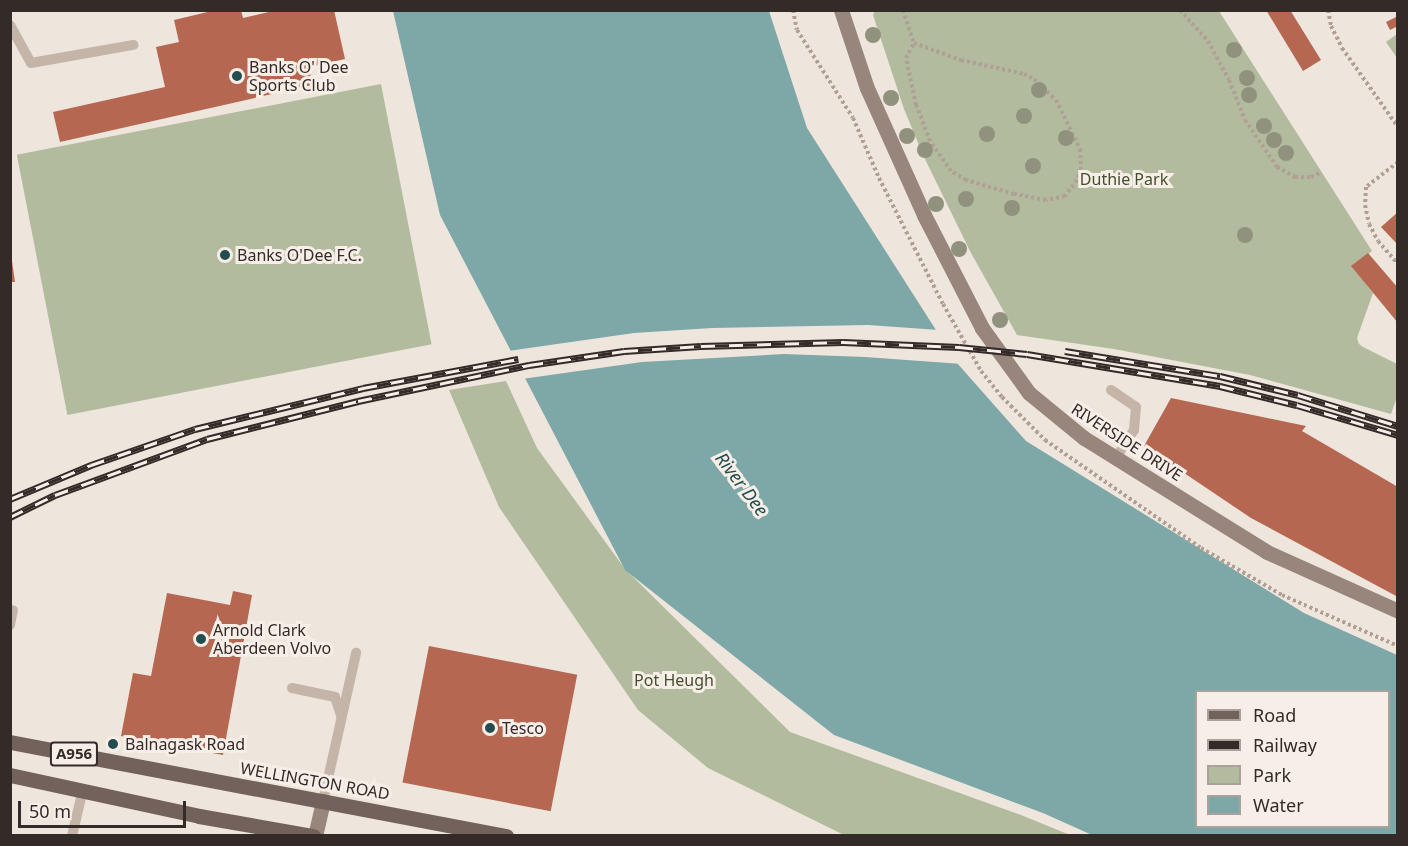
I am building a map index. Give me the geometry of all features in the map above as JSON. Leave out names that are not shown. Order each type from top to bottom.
[{"type":"main road","name":"WELLINGTON ROAD","points":[[10,742],[506,836]]},
{"type":"main road","name":"A956","points":[[10,775],[199,816],[314,836]]},
{"type":"street","name":"RIVERSIDE DRIVE","points":[[841,10],[894,152],[982,328],[1029,393],[1084,438],[1267,552],[1398,611]]},
{"type":"street","points":[[314,836],[323,801]]},
{"type":"lane","points":[[10,25],[31,63],[133,45]]},
{"type":"lane","points":[[1111,390],[1136,407],[1134,430],[1116,458]]},
{"type":"lane","points":[[10,625],[13,610]]},
{"type":"lane","points":[[323,801],[356,653]]},
{"type":"lane","points":[[292,688],[334,697],[342,716]]},
{"type":"lane","points":[[72,836],[83,789]]},
{"type":"path","points":[[793,10],[797,30],[854,118],[879,178],[949,314],[981,371],[1002,397],[1045,440],[1201,548],[1282,595],[1398,646]]},
{"type":"path","points":[[903,10],[914,43],[906,58],[916,105],[930,141],[951,171],[966,180],[1014,194],[1046,200],[1065,196],[1077,180],[1081,159],[1072,128],[1056,100],[1034,79],[1024,74],[961,60],[914,43]]},
{"type":"path","points":[[1180,10],[1208,41],[1229,80],[1245,120],[1277,167],[1295,177],[1311,177],[1320,173]]},
{"type":"path","points":[[1328,10],[1331,26],[1342,48],[1398,128]]},
{"type":"path","points":[[1398,162],[1366,187],[1365,205],[1369,224],[1378,241],[1398,264]]},
{"type":"green space","name":"Duthie Park","points":[[875,10],[1219,11],[1372,251],[1352,266],[1373,293],[1357,338],[1363,347],[1397,364],[1397,397],[1391,414],[1250,375],[1114,349],[1017,335],[971,253],[923,155],[904,109],[873,15]]},
{"type":"green space","points":[[1397,34],[1397,58],[1386,42]]},
{"type":"green space","name":"Banks O'Dee F.C.","points":[[381,84],[432,344],[67,415],[17,155]]},
{"type":"green space","name":"Pot Heugh","points":[[506,381],[537,448],[625,569],[790,732],[1021,815],[1070,835],[844,835],[708,768],[638,710],[499,507],[449,390]]},
{"type":"water","name":"River Dee","points":[[393,11],[769,11],[807,128],[957,363],[1026,441],[1304,613],[1397,655],[1397,835],[1092,835],[1043,813],[834,735],[625,570],[440,215]]},
{"type":"pier","points":[[868,325],[939,330],[962,364],[784,354],[642,362],[522,379],[508,351],[634,333],[712,328]]},
{"type":"building","name":"Banks O' Dee Sports Club","points":[[216,10],[241,10],[243,18],[277,10],[334,10],[345,59],[309,67],[312,85],[60,142],[53,112],[165,87],[156,47],[179,42],[174,20]]},
{"type":"building","points":[[1266,10],[1290,10],[1321,60],[1303,71]]},
{"type":"building","points":[[1398,16],[1398,26],[1390,30],[1386,22]]},
{"type":"building","points":[[1398,212],[1398,245],[1381,227]]},
{"type":"building","points":[[1368,253],[1398,288],[1398,323],[1351,266]]},
{"type":"building","points":[[12,261],[15,282],[10,282],[10,262]]},
{"type":"building","points":[[1171,398],[1306,426],[1302,431],[1398,487],[1398,597],[1251,518],[1144,446]]},
{"type":"building","name":"Arnold Clark Aberdeen Volvo","points":[[233,591],[252,595],[223,755],[121,736],[133,673],[151,676],[167,593],[230,605]]},
{"type":"building","name":"Tesco","points":[[429,646],[577,675],[551,811],[402,782]]},
{"type":"railway","points":[[10,517],[55,495],[207,439],[358,401],[529,365],[624,351],[701,346],[843,342],[959,347],[1027,354],[1220,386],[1297,405],[1398,435]]},
{"type":"railway","points":[[1065,351],[1220,376],[1298,395],[1398,426]]},
{"type":"railway","points":[[10,499],[91,465],[195,429],[363,388],[518,359]]},
{"type":"place","name":"Banks O' Dee Sports Club","points":[[237,76]]},
{"type":"place","name":"Banks O'Dee F.C.","points":[[225,255]]},
{"type":"place","name":"Arnold Clark Aberdeen Volvo","points":[[201,639]]},
{"type":"place","name":"Tesco","points":[[490,728]]},
{"type":"place","name":"Balnagask Road","points":[[113,744]]}]
